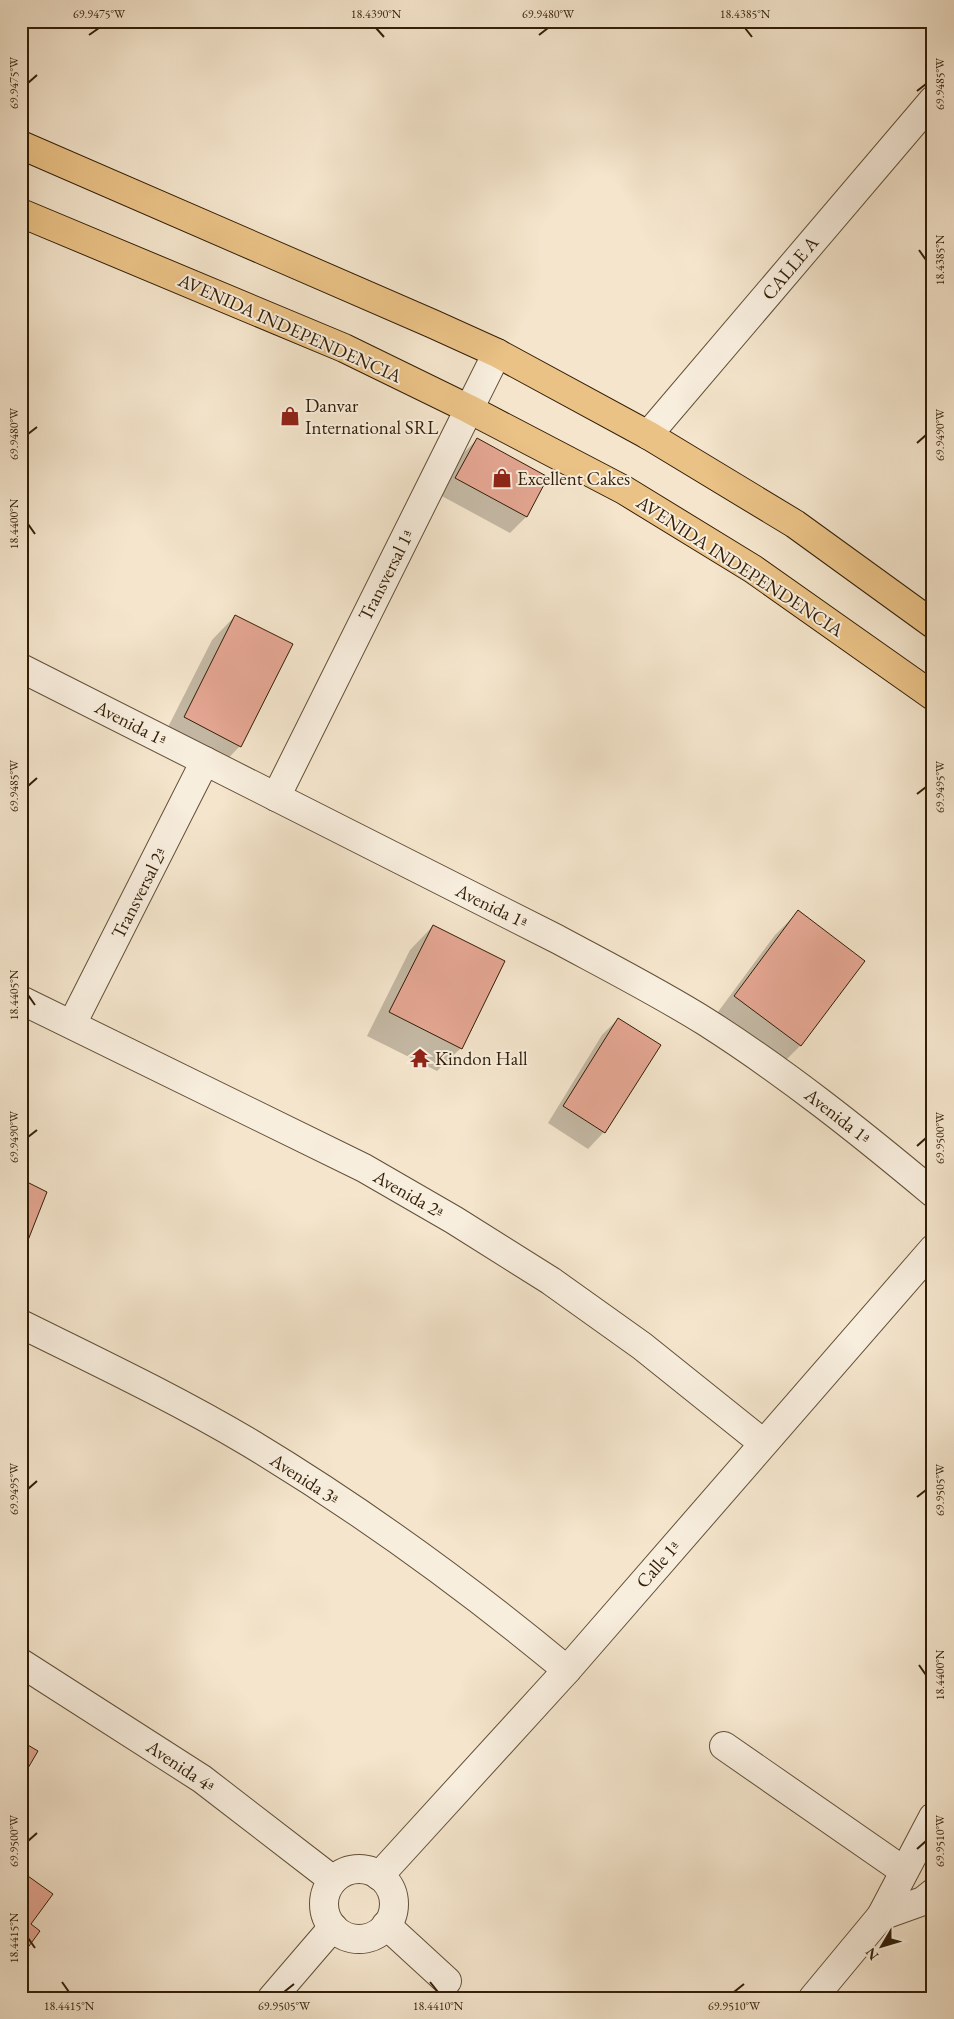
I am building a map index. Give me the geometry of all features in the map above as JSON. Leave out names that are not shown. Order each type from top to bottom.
[{"type":"main road","points":[[21,145],[497,353],[648,435],[795,524],[933,624]]},
{"type":"main road","name":"AVENIDA INDEPENDENCIA","points":[[21,213],[344,348],[469,409],[624,490],[753,569],[933,696]]},
{"type":"street","name":"CALLE A","points":[[648,435],[933,100]]},
{"type":"street","name":"Transversal 1ª","points":[[276,796],[497,353]]},
{"type":"street","name":"Avenida 1ª","points":[[21,668],[557,939],[705,1022],[771,1065],[834,1112],[933,1193]]},
{"type":"street","name":"Transversal 2ª","points":[[72,1024],[205,761]]},
{"type":"street","name":"Avenida 2ª","points":[[22,1002],[72,1024],[364,1168],[454,1220],[551,1281],[642,1346],[763,1443]]},
{"type":"street","name":"Calle 1ª","points":[[379,1876],[567,1670],[933,1249]]},
{"type":"street","name":"Avenida 3ª","points":[[21,1324],[150,1388],[249,1443],[352,1509],[446,1575],[567,1670]]},
{"type":"street","name":"Avenida 4ª","points":[[21,1663],[202,1779],[333,1880]]},
{"type":"street","points":[[724,1746],[904,1871]]},
{"type":"street","points":[[813,1998],[881,1916],[933,1817]]},
{"type":"street","points":[[360,1869],[379,1876],[387,1884],[393,1905],[391,1916],[386,1925],[380,1932],[360,1939],[340,1934],[327,1919],[324,1898],[333,1880],[350,1870],[360,1869]]},
{"type":"street","points":[[881,1916],[929,1900]]},
{"type":"street","points":[[386,1925],[447,1980]]},
{"type":"street","points":[[272,1998],[333,1927]]},
{"type":"building","name":"Excellent Cakes","points":[[477,438],[548,477],[527,517],[455,478]]},
{"type":"building","points":[[235,615],[293,644],[241,747],[184,717]]},
{"type":"building","points":[[798,910],[865,961],[801,1046],[734,996]]},
{"type":"building","points":[[433,925],[505,961],[462,1049],[389,1012]]},
{"type":"building","points":[[618,1018],[661,1045],[605,1133],[563,1106]]},
{"type":"building","points":[[21,1179],[47,1192],[21,1258]]},
{"type":"building","points":[[21,1741],[38,1751],[21,1780]]},
{"type":"building","points":[[21,1871],[53,1894],[31,1924],[40,1931],[21,1957]]},
{"type":"place","name":"Danvar International SRL","points":[[290,416]]},
{"type":"place","name":"Excellent Cakes","points":[[502,478]]},
{"type":"place","name":"Kindon Hall","points":[[420,1058]]}]
